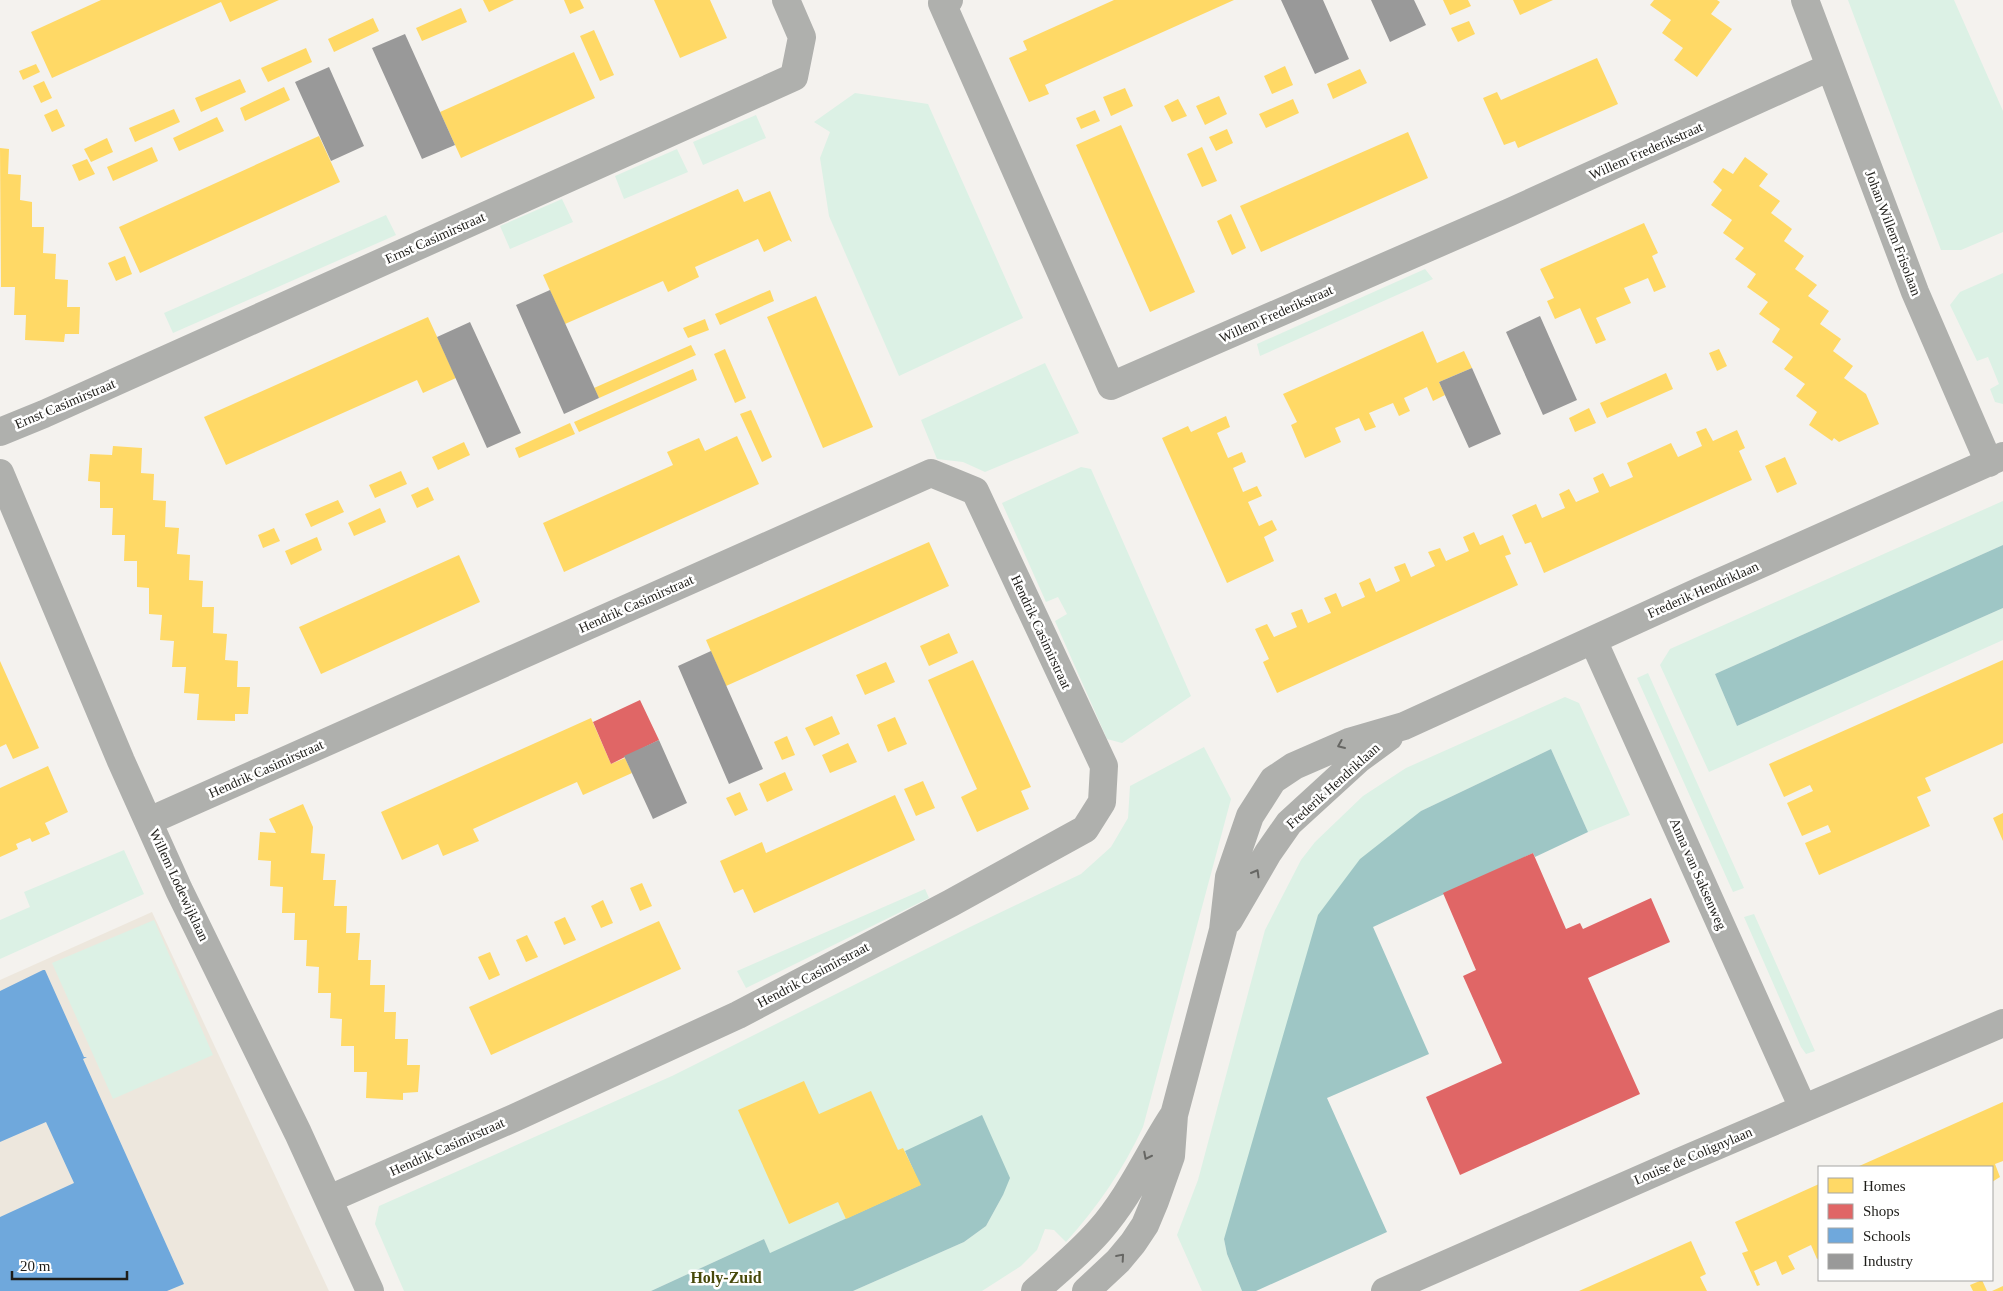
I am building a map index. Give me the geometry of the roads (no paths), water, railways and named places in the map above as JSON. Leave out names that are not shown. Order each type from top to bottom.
[{"type":"street","name":"Ernst Casimirstraat","points":[[0,432],[794,77],[802,37],[786,0]]},
{"type":"street","name":"Willem Frederikstraat","points":[[949,0],[942,3],[1111,386],[1519,208],[1830,67]]},
{"type":"street","name":"Johan Willem Frisolaan","points":[[1805,0],[1915,292],[1996,460]]},
{"type":"street","name":"Frederik Hendriklaan","points":[[1086,1291],[1118,1261],[1145,1225],[1171,1156],[1174,1115],[1223,930],[1229,877],[1250,816],[1273,780],[1294,766],[1350,742],[1404,726],[1996,460]]},
{"type":"street","name":"Willem Lodewijklaan","points":[[0,473],[120,761],[329,1199],[370,1291]]},
{"type":"street","name":"Hendrik Casimirstraat","points":[[149,821],[931,473],[974,491],[1104,766],[1102,802],[1085,829],[951,903],[738,1015],[514,1118],[329,1199]]},
{"type":"street","name":"Anna van Saksenweg","points":[[1593,640],[1803,1108]]},
{"type":"street","name":"Frederik Hendriklaan","points":[[1223,930],[1268,853],[1289,823],[1359,759],[1404,726]]},
{"type":"street","name":"Louise de Colignylaan","points":[[1385,1291],[1803,1108],[2003,1023]]},
{"type":"street","name":"Frederik Hendriklaan","points":[[1035,1291],[1100,1231],[1128,1194],[1151,1149],[1174,1115]]},
{"type":"water","points":[[2003,545],[2003,608],[1737,726],[1715,674]]},
{"type":"water","points":[[1551,749],[1588,832],[1535,857],[1533,853],[1373,927],[1429,1054],[1327,1098],[1387,1232],[1256,1291],[1242,1291],[1227,1254],[1224,1239],[1318,915],[1360,859],[1421,811]]},
{"type":"water","points":[[982,1115],[1010,1178],[986,1226],[964,1242],[853,1291],[651,1291],[764,1239],[770,1253],[920,1185],[905,1151]]},
{"type":"district","name":"Holy-Zuid","points":[[726,1277]]}]
